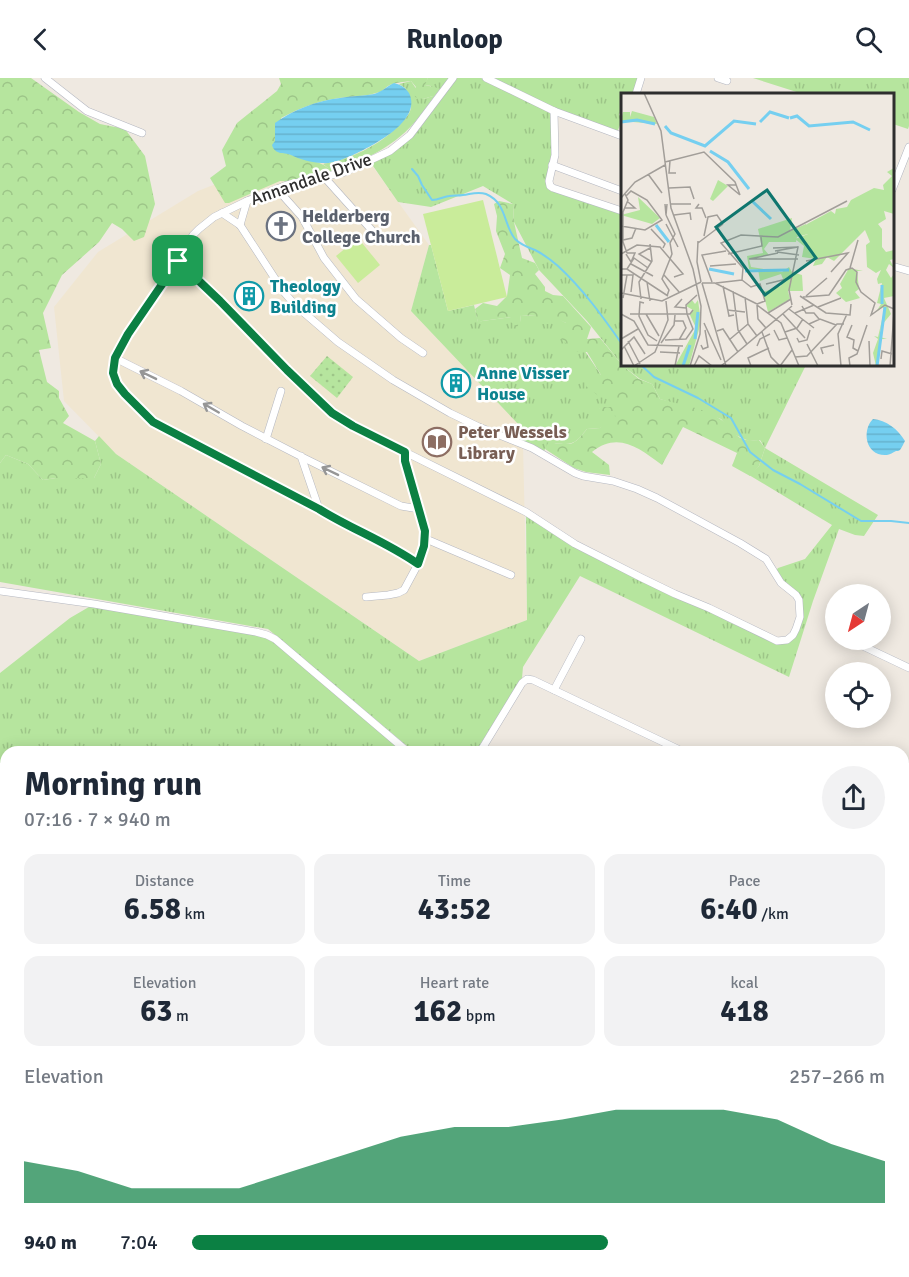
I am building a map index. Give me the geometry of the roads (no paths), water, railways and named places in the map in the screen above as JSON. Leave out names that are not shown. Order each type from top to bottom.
[{"type":"street","points":[[45,78],[87,111],[142,133]]},
{"type":"street","name":"Annandale Drive","points":[[319,509],[153,422],[117,384],[113,369],[115,358],[128,334],[199,229],[222,213],[247,201],[277,189],[345,172],[390,151],[410,135],[453,78]]},
{"type":"street","points":[[486,78],[554,111],[621,133]]},
{"type":"street","points":[[636,93],[641,78]]},
{"type":"street","points":[[718,78],[727,81]]},
{"type":"street","points":[[554,111],[555,155],[549,181],[552,187],[621,211]]},
{"type":"street","points":[[894,185],[909,147]]},
{"type":"street","points":[[552,165],[621,191]]},
{"type":"street","points":[[325,178],[377,236]]},
{"type":"street","points":[[277,189],[302,217],[324,258],[356,298],[401,338],[423,353]]},
{"type":"street","points":[[240,225],[247,201]]},
{"type":"street","points":[[178,261],[332,413],[353,426],[526,513],[575,544],[650,582],[777,641],[787,640],[793,635],[800,617],[799,600],[781,583],[766,559],[657,498],[613,481],[575,473],[532,448],[450,413],[393,380],[338,342],[295,306],[240,225],[222,213]]},
{"type":"street","points":[[894,267],[909,271]]},
{"type":"street","points":[[115,358],[181,391],[266,439],[401,506],[419,509]]},
{"type":"street","points":[[266,439],[281,391]]},
{"type":"street","points":[[366,597],[402,592],[407,587],[418,564],[426,539],[425,528],[405,461],[405,452]]},
{"type":"street","points":[[301,456],[319,509],[399,551],[418,564]]},
{"type":"street","points":[[426,539],[511,575]]},
{"type":"street","points":[[0,591],[94,604],[267,635],[275,639],[401,746]]},
{"type":"street","points":[[554,690],[581,639]]},
{"type":"street","points":[[871,650],[909,668]]},
{"type":"street","points":[[484,746],[524,681],[529,679],[671,746]]},
{"type":"water","points":[[394,83],[403,86],[409,93],[411,103],[409,113],[393,131],[372,145],[342,160],[326,163],[277,152],[273,148],[275,123],[290,114],[323,101],[374,94]]},
{"type":"water","points":[[873,419],[887,423],[899,433],[905,441],[900,450],[888,455],[880,455],[870,448],[867,430]]},
{"type":"waterway","points":[[412,169],[432,200],[477,193],[493,198],[501,208],[515,239],[558,266],[576,284],[621,343]]},
{"type":"waterway","points":[[642,366],[654,377],[698,398],[731,418],[750,452],[773,470],[861,521],[909,523]]},
{"type":"place","name":"Helderberg College Church","points":[[281,226]]},
{"type":"place","name":"Theology Building","points":[[249,296]]},
{"type":"place","name":"Anne Visser House","points":[[456,383]]},
{"type":"place","name":"Peter Wessels Library","points":[[437,442]]}]
